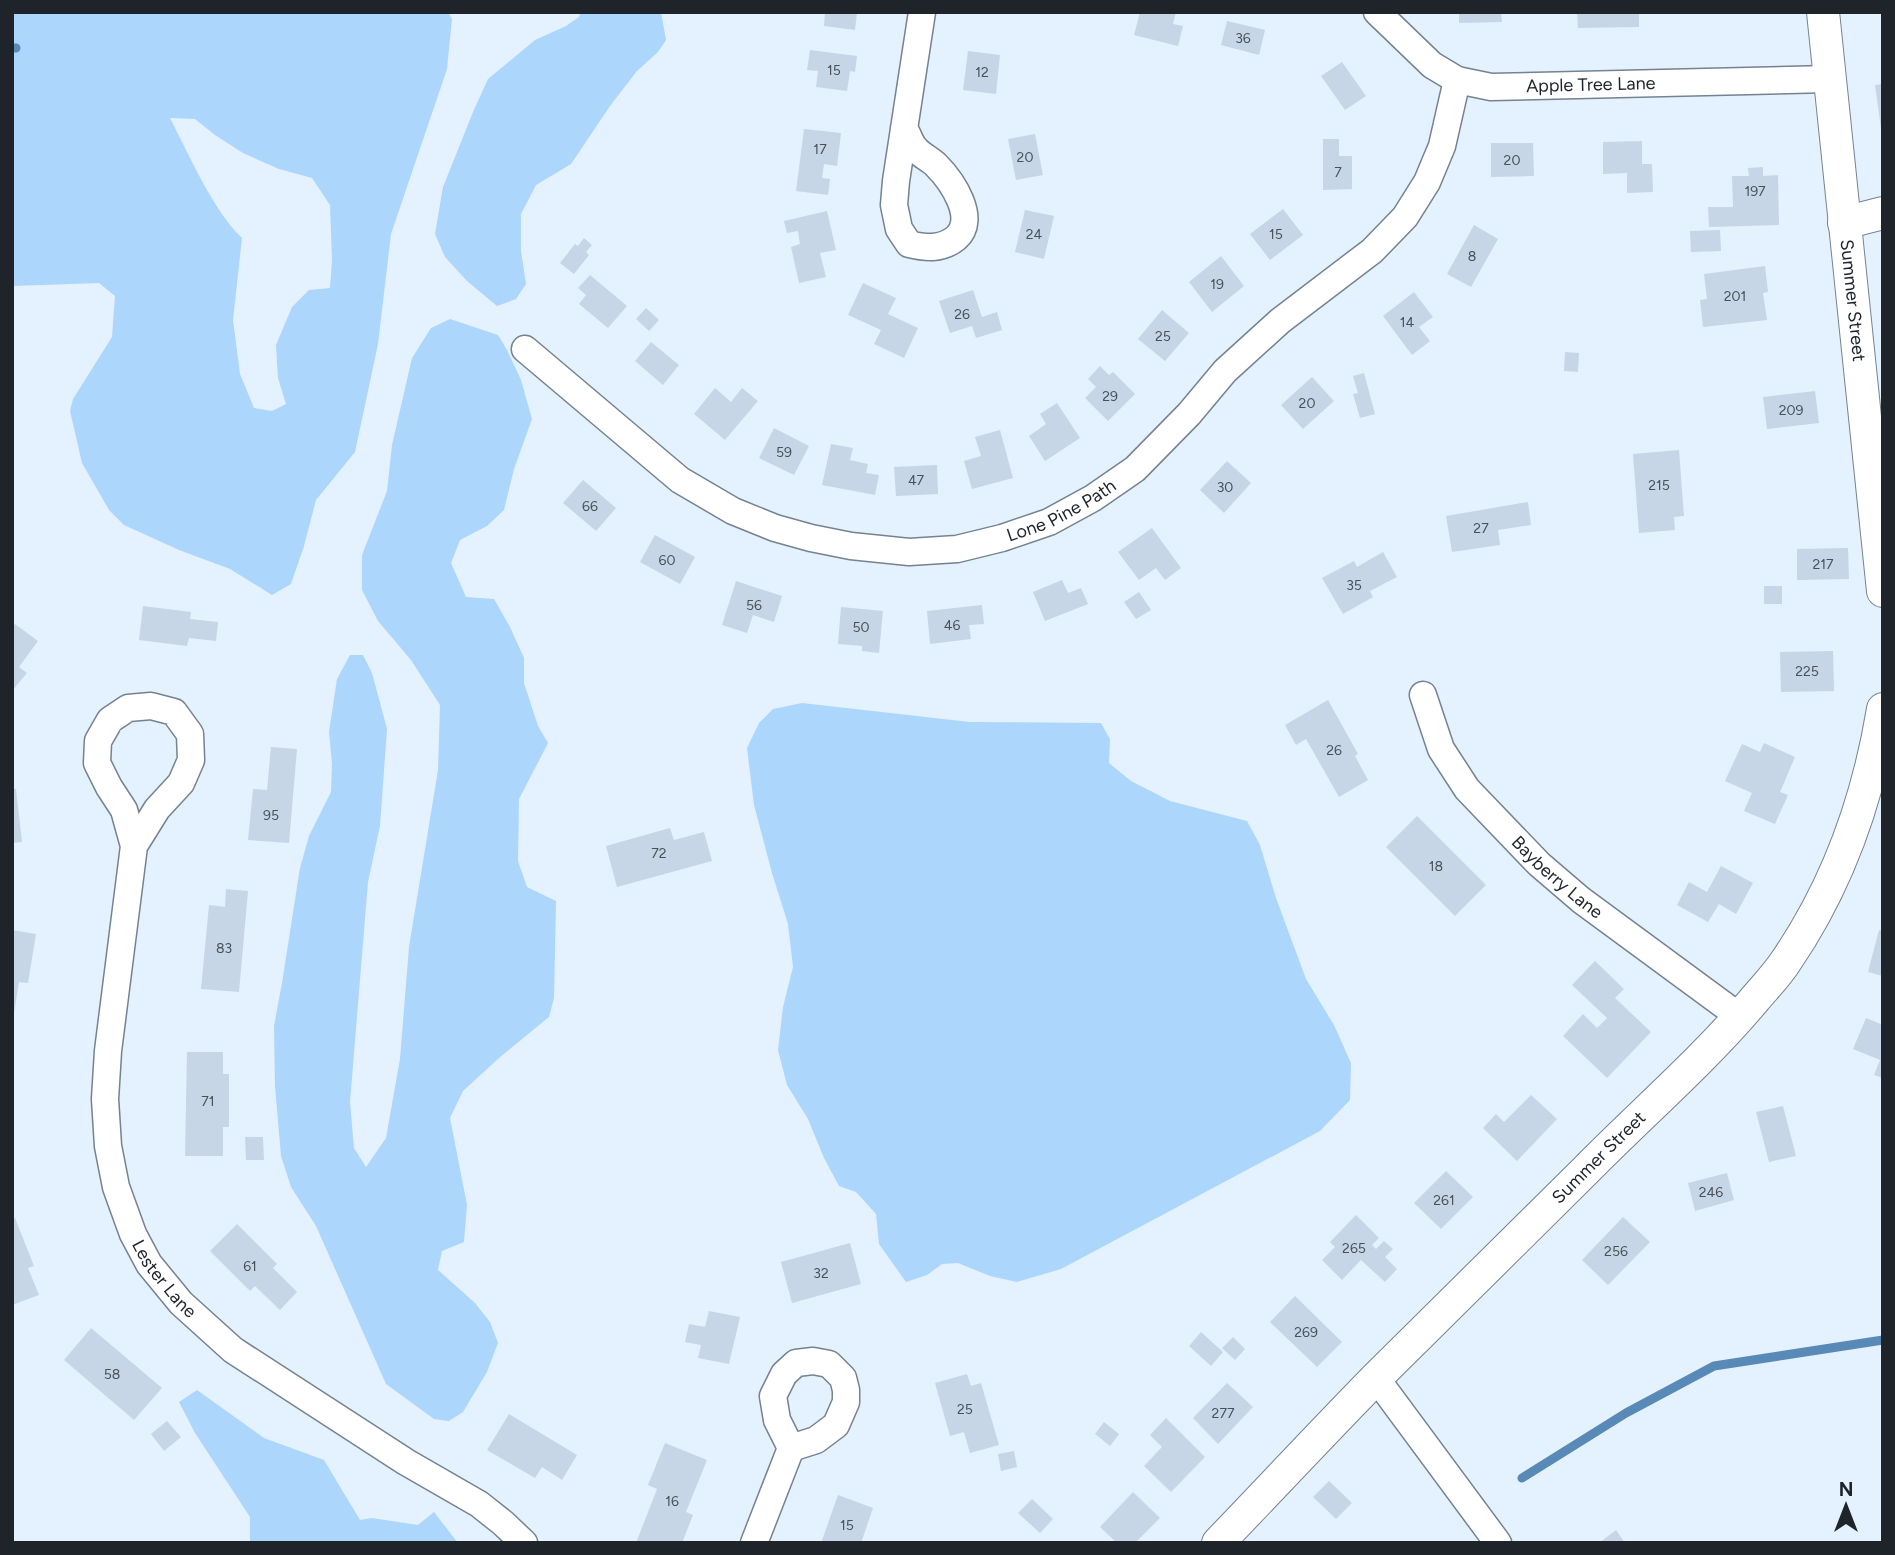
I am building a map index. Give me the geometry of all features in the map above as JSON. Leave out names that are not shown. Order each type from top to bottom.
[{"type":"street","points":[[904,128],[922,12]]},
{"type":"street","name":"Apple Tree Lane","points":[[1377,12],[1432,65],[1457,80],[1491,87],[1829,79]]},
{"type":"street","name":"Summer Street","points":[[1822,12],[1883,591]]},
{"type":"street","name":"Lone Pine Path","points":[[525,349],[680,480],[733,511],[775,528],[851,546],[909,552],[957,549],[1002,538],[1048,522],[1082,504],[1135,469],[1189,414],[1225,371],[1280,321],[1372,251],[1405,218],[1427,182],[1442,146],[1457,80]]},
{"type":"street","points":[[1844,223],[1883,213]]},
{"type":"street","name":"Bayberry Lane","points":[[1423,695],[1441,749],[1467,789],[1539,864],[1581,900],[1740,1017]]},
{"type":"street","name":"Lester Lane","points":[[134,846],[157,809],[181,783],[191,760],[190,734],[174,712],[151,705],[128,708],[110,720],[98,741],[97,763],[108,788],[124,810],[134,846],[108,1051],[105,1100],[108,1146],[116,1187],[133,1234],[149,1264],[181,1303],[233,1350],[406,1462],[479,1504],[524,1543]]},
{"type":"street","name":"Summer Street","points":[[1218,1543],[1376,1378],[1692,1067],[1740,1017],[1784,964],[1817,911],[1843,857],[1863,801],[1883,709]]},
{"type":"street","points":[[1376,1378],[1498,1543]]},
{"type":"street","points":[[754,1543],[791,1448]]},
{"type":"shaded area","points":[[12,12],[448,12],[452,19],[447,69],[391,234],[378,344],[355,452],[316,500],[291,584],[272,595],[230,569],[124,525],[109,510],[82,463],[70,411],[73,399],[112,337],[115,296],[99,283],[12,286]],"holes":[[[170,118],[195,119],[243,153],[279,169],[312,178],[330,205],[330,288],[309,290],[292,307],[276,345],[278,378],[286,404],[272,411],[254,408],[240,374],[233,320],[242,238],[221,213]]]},
{"type":"shaded area","points":[[581,12],[661,12],[666,40],[610,106],[571,164],[536,185],[521,214],[521,251],[526,284],[516,299],[497,306],[467,281],[445,257],[435,234],[443,187],[488,79],[535,40],[566,26],[579,17]]},
{"type":"shaded area","points":[[450,319],[498,335],[521,380],[532,419],[514,469],[504,510],[487,526],[460,540],[451,563],[466,597],[494,599],[524,658],[524,683],[538,726],[548,743],[519,799],[518,861],[527,887],[556,901],[554,998],[549,1017],[463,1091],[450,1118],[467,1205],[464,1242],[442,1251],[438,1270],[475,1303],[490,1322],[498,1343],[487,1372],[463,1412],[449,1421],[434,1419],[386,1384],[316,1226],[291,1187],[281,1156],[275,1086],[274,1026],[300,868],[309,836],[331,792],[329,732],[337,679],[350,655],[363,655],[372,673],[387,729],[380,826],[368,882],[350,1102],[354,1148],[366,1167],[386,1138],[400,1059],[409,947],[438,770],[440,705],[411,660],[378,621],[362,590],[362,555],[387,491],[392,445],[412,358],[431,328]]},
{"type":"shaded area","points":[[802,703],[970,722],[1101,723],[1110,739],[1109,763],[1131,781],[1170,801],[1247,821],[1260,845],[1306,979],[1334,1025],[1351,1063],[1350,1100],[1320,1131],[1061,1269],[1017,1282],[990,1276],[958,1263],[942,1264],[927,1275],[906,1282],[879,1244],[876,1214],[856,1192],[839,1186],[808,1119],[787,1085],[778,1050],[783,1007],[793,967],[788,924],[754,805],[747,748],[759,723],[773,709]]},
{"type":"shaded area","points":[[197,1390],[264,1438],[324,1460],[360,1520],[372,1518],[418,1525],[434,1512],[458,1543],[250,1543],[250,1517],[195,1433],[179,1402]]},
{"type":"building","points":[[825,12],[857,12],[855,30],[824,26]]},
{"type":"building","points":[[1140,12],[1176,12],[1173,24],[1183,26],[1178,46],[1134,35]]},
{"type":"building","points":[[1459,12],[1501,12],[1502,22],[1459,23]]},
{"type":"building","points":[[1577,12],[1639,12],[1639,27],[1578,28]]},
{"type":"building","points":[[1227,21],[1265,30],[1259,55],[1221,45]]},
{"type":"building","points":[[810,50],[857,56],[855,72],[850,71],[847,91],[816,87],[818,71],[807,70]]},
{"type":"building","points":[[968,51],[1000,55],[996,94],[963,90]]},
{"type":"building","points":[[1342,62],[1366,96],[1345,110],[1321,76]]},
{"type":"building","points":[[1883,84],[1883,128],[1881,128],[1875,85]]},
{"type":"building","points":[[804,129],[841,133],[837,166],[824,164],[822,178],[830,179],[828,195],[796,191]]},
{"type":"building","points":[[1035,134],[1043,175],[1016,180],[1008,139]]},
{"type":"building","points":[[1323,139],[1339,139],[1339,156],[1352,156],[1352,189],[1323,190]]},
{"type":"building","points":[[1642,141],[1642,164],[1652,164],[1653,192],[1627,193],[1627,173],[1603,174],[1603,142]]},
{"type":"building","points":[[1491,143],[1533,143],[1534,176],[1491,177]]},
{"type":"building","points":[[1763,167],[1763,176],[1778,175],[1779,225],[1709,227],[1708,207],[1733,207],[1732,176],[1749,176],[1748,168]]},
{"type":"building","points":[[1283,209],[1303,235],[1270,260],[1250,234]]},
{"type":"building","points":[[1025,210],[1054,216],[1044,259],[1015,252]]},
{"type":"building","points":[[827,211],[836,250],[820,253],[826,277],[799,283],[791,247],[800,244],[798,231],[787,233],[784,221]]},
{"type":"building","points":[[1474,225],[1498,239],[1471,287],[1447,274]]},
{"type":"building","points":[[1720,230],[1721,251],[1691,252],[1690,231]]},
{"type":"building","points":[[584,238],[592,245],[586,252],[589,255],[574,274],[560,263],[575,244],[578,246]]},
{"type":"building","points":[[1221,256],[1244,286],[1212,312],[1189,282]]},
{"type":"building","points":[[1765,266],[1768,292],[1763,293],[1767,320],[1703,327],[1700,300],[1707,299],[1704,274]]},
{"type":"building","points":[[590,275],[627,306],[608,328],[579,304],[586,295],[578,288]]},
{"type":"building","points":[[863,283],[896,298],[888,314],[918,328],[904,358],[874,344],[881,330],[848,315]]},
{"type":"building","points":[[973,290],[982,317],[997,312],[1002,330],[976,338],[972,326],[950,333],[939,301]]},
{"type":"building","points":[[1414,292],[1433,317],[1419,327],[1430,341],[1412,355],[1383,316]]},
{"type":"building","points":[[646,308],[659,320],[649,331],[636,319]]},
{"type":"building","points":[[1162,310],[1189,333],[1165,361],[1138,339]]},
{"type":"building","points":[[651,342],[679,365],[663,385],[635,361]]},
{"type":"building","points":[[1565,352],[1579,353],[1578,372],[1564,371]]},
{"type":"building","points":[[1100,366],[1109,375],[1113,372],[1135,394],[1108,421],[1085,398],[1096,387],[1088,379]]},
{"type":"building","points":[[1364,373],[1375,414],[1360,418],[1353,394],[1358,393],[1353,376]]},
{"type":"building","points":[[1312,377],[1334,401],[1303,429],[1281,405]]},
{"type":"building","points":[[715,388],[731,402],[742,388],[758,401],[725,440],[694,414]]},
{"type":"building","points":[[1815,391],[1819,423],[1767,429],[1763,397]]},
{"type":"building","points":[[1057,403],[1080,438],[1045,461],[1029,436],[1046,424],[1040,414]]},
{"type":"building","points":[[774,428],[809,446],[794,475],[759,458]]},
{"type":"building","points":[[1000,430],[1013,478],[972,489],[964,461],[981,456],[975,437]]},
{"type":"building","points":[[831,444],[853,448],[850,460],[868,464],[866,473],[879,475],[875,495],[822,485]]},
{"type":"building","points":[[1679,450],[1684,516],[1674,517],[1675,530],[1639,533],[1633,454]]},
{"type":"building","points":[[1227,461],[1251,483],[1224,513],[1200,490]]},
{"type":"building","points":[[937,465],[938,494],[896,496],[894,467]]},
{"type":"building","points":[[583,480],[616,508],[596,531],[563,503]]},
{"type":"building","points":[[1528,502],[1531,525],[1498,530],[1500,545],[1452,552],[1446,516]]},
{"type":"building","points":[[1152,528],[1181,568],[1165,580],[1156,568],[1139,580],[1118,552]]},
{"type":"building","points":[[655,535],[695,557],[680,584],[640,562]]},
{"type":"building","points":[[1848,548],[1849,579],[1797,580],[1797,549]]},
{"type":"building","points":[[1383,552],[1397,577],[1370,591],[1373,597],[1343,614],[1322,578],[1354,561],[1357,567]]},
{"type":"building","points":[[1062,580],[1068,593],[1081,588],[1088,604],[1045,621],[1033,592]]},
{"type":"building","points":[[736,581],[782,596],[774,622],[753,615],[747,633],[722,625]]},
{"type":"building","points":[[1764,586],[1782,586],[1782,604],[1764,604]]},
{"type":"building","points":[[1139,592],[1151,610],[1136,619],[1124,602]]},
{"type":"building","points":[[982,605],[984,624],[969,625],[971,639],[930,644],[927,611]]},
{"type":"building","points":[[143,606],[191,612],[190,619],[218,622],[216,641],[189,638],[187,646],[139,640]]},
{"type":"building","points":[[841,607],[883,611],[879,653],[862,651],[862,646],[838,644]]},
{"type":"building","points":[[15,624],[38,641],[19,667],[27,673],[12,691],[12,627]]},
{"type":"building","points":[[1833,651],[1834,691],[1781,692],[1780,652]]},
{"type":"building","points":[[1328,700],[1358,754],[1355,756],[1368,780],[1339,797],[1306,739],[1296,745],[1285,725]]},
{"type":"building","points":[[1764,743],[1795,757],[1780,792],[1788,795],[1775,824],[1744,811],[1752,793],[1725,781],[1742,744],[1760,752]]},
{"type":"building","points":[[271,747],[297,749],[289,843],[248,840],[253,789],[267,790]]},
{"type":"building","points":[[12,789],[16,789],[22,842],[12,843]]},
{"type":"building","points":[[1417,816],[1486,885],[1455,916],[1386,847]]},
{"type":"building","points":[[670,828],[674,840],[704,832],[712,861],[617,887],[606,846]]},
{"type":"building","points":[[1721,866],[1753,883],[1736,914],[1719,904],[1708,922],[1677,905],[1689,882],[1707,892]]},
{"type":"building","points":[[226,889],[248,891],[239,992],[201,989],[209,905],[225,907]]},
{"type":"building","points":[[12,930],[36,934],[28,983],[19,982],[14,1013],[12,1013]]},
{"type":"building","points":[[1879,930],[1883,931],[1883,976],[1868,972]]},
{"type":"building","points":[[1595,961],[1624,989],[1615,998],[1651,1032],[1607,1078],[1563,1036],[1583,1014],[1597,1028],[1607,1018],[1572,985]]},
{"type":"building","points":[[1866,1018],[1883,1025],[1883,1078],[1874,1075],[1880,1060],[1853,1049]]},
{"type":"building","points":[[187,1052],[223,1052],[223,1074],[229,1074],[229,1127],[223,1127],[223,1156],[185,1156]]},
{"type":"building","points":[[1531,1095],[1557,1119],[1517,1161],[1483,1128],[1496,1114],[1504,1122]]},
{"type":"building","points":[[1783,1106],[1796,1156],[1769,1162],[1756,1112]]},
{"type":"building","points":[[245,1137],[263,1137],[264,1160],[246,1160]]},
{"type":"building","points":[[1446,1171],[1473,1197],[1441,1229],[1414,1203]]},
{"type":"building","points":[[1727,1173],[1734,1200],[1695,1211],[1688,1183]]},
{"type":"building","points":[[1356,1215],[1379,1238],[1372,1245],[1376,1249],[1384,1241],[1393,1249],[1385,1257],[1397,1269],[1385,1282],[1361,1260],[1342,1280],[1322,1260],[1335,1247],[1330,1242]]},
{"type":"building","points":[[1623,1217],[1650,1242],[1608,1285],[1582,1260]]},
{"type":"building","points":[[15,1218],[34,1266],[28,1268],[39,1295],[12,1305],[12,1219]]},
{"type":"building","points":[[237,1224],[277,1264],[273,1268],[297,1292],[280,1310],[255,1286],[250,1291],[210,1251]]},
{"type":"building","points":[[850,1243],[861,1284],[792,1303],[781,1262]]},
{"type":"building","points":[[1295,1296],[1342,1342],[1317,1367],[1270,1322]]},
{"type":"building","points":[[709,1311],[740,1317],[729,1364],[698,1358],[701,1345],[685,1342],[689,1324],[705,1327]]},
{"type":"building","points":[[91,1328],[162,1388],[134,1420],[64,1360]]},
{"type":"building","points":[[1201,1332],[1223,1352],[1211,1366],[1189,1346]]},
{"type":"building","points":[[1233,1337],[1245,1349],[1235,1360],[1222,1348]]},
{"type":"building","points":[[967,1374],[971,1386],[981,1383],[999,1445],[970,1453],[964,1432],[950,1436],[935,1383]]},
{"type":"building","points":[[1227,1383],[1253,1407],[1218,1444],[1193,1418]]},
{"type":"building","points":[[509,1414],[577,1455],[562,1480],[542,1467],[535,1478],[487,1450]]},
{"type":"building","points":[[1166,1418],[1205,1457],[1171,1492],[1144,1466],[1162,1447],[1150,1435]]},
{"type":"building","points":[[167,1421],[181,1437],[164,1451],[151,1434]]},
{"type":"building","points":[[1104,1422],[1119,1434],[1110,1446],[1095,1434]]},
{"type":"building","points":[[665,1443],[707,1460],[686,1512],[693,1515],[682,1543],[636,1543],[657,1489],[648,1485]]},
{"type":"building","points":[[1014,1451],[1017,1467],[1001,1471],[998,1454]]},
{"type":"building","points":[[1329,1481],[1352,1503],[1336,1519],[1313,1497]]},
{"type":"building","points":[[1133,1492],[1160,1518],[1135,1543],[1117,1543],[1100,1527]]},
{"type":"building","points":[[838,1495],[873,1508],[861,1543],[821,1543]]},
{"type":"building","points":[[1032,1499],[1053,1519],[1040,1533],[1018,1513]]},
{"type":"building","points":[[1616,1530],[1625,1543],[1599,1543]]},
{"type":"waterway","points":[[1522,1478],[1626,1413],[1714,1366],[1883,1340]]}]
